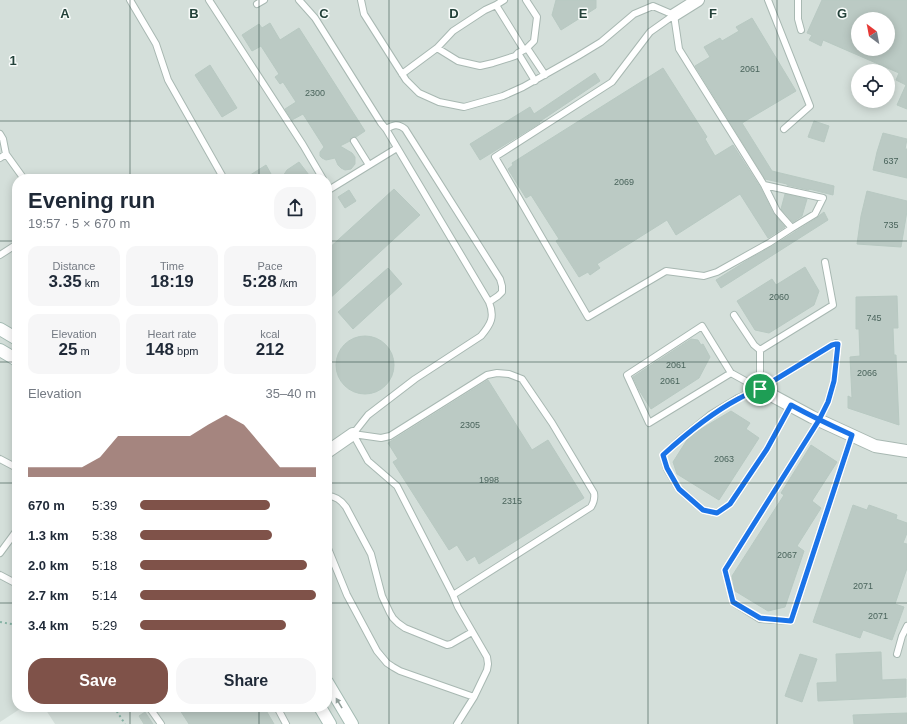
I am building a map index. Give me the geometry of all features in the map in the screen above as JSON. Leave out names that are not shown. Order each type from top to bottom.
[{"type":"street","points":[[674,15],[698,0]]},
{"type":"street","points":[[0,329],[12,336]]},
{"type":"street","points":[[0,350],[12,357]]},
{"type":"street","points":[[760,389],[819,420],[875,446],[906,454]]},
{"type":"street","points":[[332,449],[353,434]]},
{"type":"street","points":[[332,690],[352,724]]},
{"type":"street","points":[[323,712],[330,724]]},
{"type":"lane","points":[[130,0],[156,44],[168,80],[221,174]]},
{"type":"lane","points":[[209,0],[320,174]]},
{"type":"lane","points":[[257,4],[264,0]]},
{"type":"lane","points":[[299,0],[314,18],[386,129],[492,309],[491,322],[481,336],[415,379],[368,415],[353,434]]},
{"type":"lane","points":[[361,0],[364,14],[406,80],[419,93],[439,102],[464,107],[503,96],[523,88],[601,42],[638,12],[653,6],[674,15]]},
{"type":"lane","points":[[402,74],[437,48],[453,31],[485,10],[504,0]]},
{"type":"lane","points":[[437,48],[458,61],[480,66],[493,64],[515,56],[534,41],[537,17],[526,0]]},
{"type":"lane","points":[[768,0],[810,106],[784,129]]},
{"type":"lane","points":[[798,0],[798,19],[801,30]]},
{"type":"lane","points":[[496,5],[523,51],[535,81]]},
{"type":"lane","points":[[674,15],[679,49],[764,185],[777,210],[792,228]]},
{"type":"lane","points":[[674,15],[650,32],[612,82],[495,157],[588,317],[666,270],[704,276],[717,272],[815,214],[823,198],[764,185]]},
{"type":"lane","points":[[523,51],[545,75]]},
{"type":"lane","points":[[386,129],[393,125],[398,125],[406,129],[500,279],[502,292],[489,302]]},
{"type":"lane","points":[[0,134],[6,154],[20,174]]},
{"type":"lane","points":[[354,141],[369,165]]},
{"type":"lane","points":[[332,187],[397,148]]},
{"type":"lane","points":[[0,158],[6,154]]},
{"type":"lane","points":[[0,255],[12,247]]},
{"type":"lane","points":[[760,350],[833,305],[825,262]]},
{"type":"lane","points":[[734,315],[754,345],[760,350]]},
{"type":"lane","points":[[731,373],[649,423],[627,375],[702,326],[731,373],[760,389]]},
{"type":"lane","points":[[791,405],[767,449],[730,504],[717,513],[703,510],[679,489],[667,468],[663,455],[710,415],[738,398],[760,389],[832,345],[838,344],[834,381],[828,402],[819,420],[725,570],[733,602],[760,618],[791,621],[852,435]]},
{"type":"lane","points":[[760,350],[760,389]]},
{"type":"lane","points":[[353,434],[381,438],[390,436],[487,375],[497,373],[509,374],[522,379],[552,423],[594,493],[594,502],[591,507],[452,594]]},
{"type":"lane","points":[[353,434],[368,462],[397,486],[458,607],[487,657],[487,670],[474,697],[457,724]]},
{"type":"lane","points":[[0,459],[12,465]]},
{"type":"lane","points":[[332,497],[338,498],[343,502],[371,554],[382,596],[390,613],[398,623],[404,628],[447,645],[472,632]]},
{"type":"lane","points":[[0,553],[12,537]]},
{"type":"lane","points":[[332,559],[346,595],[377,651],[387,663],[400,671],[474,697]]},
{"type":"lane","points":[[0,575],[12,581]]},
{"type":"lane","points":[[897,654],[902,636],[907,626]]},
{"type":"lane","points":[[153,712],[161,724]]},
{"type":"lane","points":[[280,712],[286,724]]},
{"type":"path","points":[[0,622],[12,624]]},
{"type":"path","points":[[117,712],[125,724]]},
{"type":"shaded area","points":[[0,0],[907,0],[907,724],[55,724],[47,712],[332,712],[332,174],[12,174],[12,712],[15,712],[0,722]]},
{"type":"building","points":[[556,0],[596,0],[596,8],[561,30],[552,15]]},
{"type":"building","points":[[822,0],[907,0],[907,109],[897,105],[906,85],[896,80],[899,73],[895,71],[895,64],[878,64],[860,56],[895,56],[895,12],[851,12],[851,52],[823,40],[821,46],[809,40],[812,35],[807,33]]},
{"type":"building","points":[[752,18],[796,91],[742,123],[772,171],[834,186],[833,195],[765,179],[695,66],[710,57],[704,47],[720,38],[722,41],[739,31],[736,27]]},
{"type":"building","points":[[270,23],[280,40],[299,28],[365,131],[356,137],[351,137],[350,141],[340,146],[352,153],[355,157],[355,164],[351,169],[345,170],[341,168],[335,158],[326,160],[320,156],[320,152],[324,147],[303,114],[292,120],[285,109],[296,102],[283,82],[280,84],[275,77],[279,74],[261,46],[252,51],[242,35],[259,24],[262,28]]},
{"type":"building","points":[[210,65],[237,108],[222,117],[195,75]]},
{"type":"building","points":[[663,68],[707,137],[705,139],[715,156],[733,145],[760,187],[773,213],[785,227],[768,238],[740,194],[676,235],[667,220],[597,264],[600,268],[590,275],[588,272],[579,277],[556,241],[559,239],[531,195],[526,198],[508,169],[513,165],[512,163]]},
{"type":"building","points":[[595,73],[600,81],[539,122],[540,123],[480,160],[470,144],[530,107],[534,114]]},
{"type":"building","points":[[814,121],[829,126],[824,142],[808,137]]},
{"type":"building","points":[[883,133],[907,139],[905,149],[907,149],[907,178],[873,170]]},
{"type":"building","points":[[299,162],[308,174],[284,174],[287,170]]},
{"type":"building","points":[[266,165],[271,174],[252,174]]},
{"type":"building","points":[[394,189],[420,215],[332,296],[332,245]]},
{"type":"building","points":[[349,190],[356,201],[345,208],[338,197]]},
{"type":"building","points":[[867,191],[907,201],[907,211],[901,247],[857,244],[861,216]]},
{"type":"building","points":[[785,194],[807,199],[802,216],[793,222],[781,209]]},
{"type":"building","points":[[824,212],[828,220],[721,288],[716,280],[771,247]]},
{"type":"building","points":[[805,267],[819,291],[814,305],[769,333],[755,330],[737,301],[772,279],[776,285]]},
{"type":"building","points":[[388,268],[402,284],[353,329],[338,312]]},
{"type":"building","points":[[897,296],[898,328],[893,328],[894,355],[896,355],[899,425],[848,408],[848,396],[852,398],[850,357],[860,356],[859,329],[856,329],[856,297]]},
{"type":"building","points":[[365,336],[381,341],[389,349],[394,365],[389,381],[381,389],[365,394],[349,389],[341,381],[336,365],[341,349],[349,341]]},
{"type":"building","points":[[691,339],[698,340],[701,345],[703,344],[710,357],[699,378],[651,409],[633,377]]},
{"type":"building","points":[[488,380],[532,450],[548,440],[584,498],[479,564],[475,556],[467,561],[457,545],[449,550],[393,462],[398,459],[388,443]]},
{"type":"building","points":[[731,411],[750,423],[746,429],[759,438],[719,500],[677,474],[673,462],[687,440],[696,432]]},
{"type":"building","points":[[811,445],[837,462],[812,501],[821,508],[797,546],[804,551],[785,607],[768,611],[735,591],[732,576],[784,495],[781,493]]},
{"type":"building","points":[[853,505],[867,510],[869,505],[897,515],[896,519],[907,523],[907,533],[903,543],[907,544],[907,568],[895,604],[904,607],[892,640],[863,630],[860,638],[813,622]]},
{"type":"building","points":[[881,652],[882,680],[906,679],[906,697],[818,701],[817,683],[837,682],[836,654]]},
{"type":"building","points":[[800,654],[817,659],[802,702],[785,696]]},
{"type":"building","points":[[145,712],[153,724],[144,724],[139,716]]},
{"type":"building","points":[[181,712],[267,712],[274,724],[189,724]]},
{"type":"building","points":[[907,713],[907,724],[854,724],[853,715]]},
{"type":"route","points":[[760,389],[738,398],[710,415],[663,455],[667,468],[679,489],[703,510],[717,513],[730,504],[767,449],[791,405],[812,417],[819,420],[852,435],[791,621],[760,618],[733,602],[725,570],[819,420],[828,402],[834,381],[838,344],[832,345],[760,389]]}]
